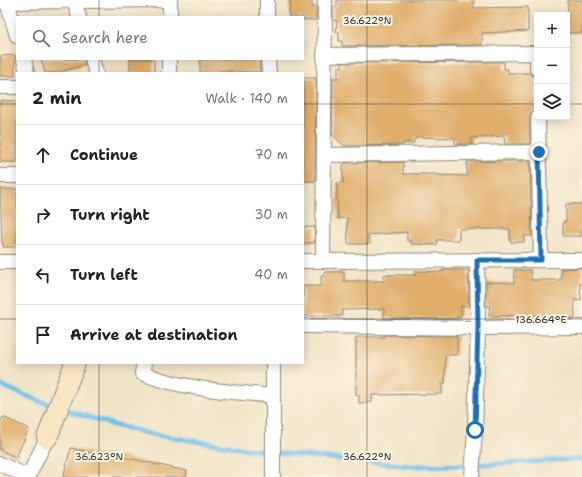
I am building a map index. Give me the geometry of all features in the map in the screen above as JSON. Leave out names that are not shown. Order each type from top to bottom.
[{"type":"street","points":[[16,33],[4,2],[165,0]]},
{"type":"street","points":[[170,0],[170,16]]},
{"type":"street","points":[[267,0],[267,16]]},
{"type":"street","points":[[323,261],[325,0]]},
{"type":"street","points":[[74,1],[79,16]]},
{"type":"street","points":[[324,55],[534,53]]},
{"type":"street","points":[[24,60],[28,72]]},
{"type":"street","points":[[92,60],[96,72]]},
{"type":"street","points":[[169,60],[169,72]]},
{"type":"street","points":[[268,60],[269,72]]},
{"type":"street","points":[[0,87],[16,86]]},
{"type":"street","points":[[538,120],[541,260]]},
{"type":"street","points":[[324,156],[539,152]]},
{"type":"street","points":[[0,176],[16,176]]},
{"type":"street","points":[[472,474],[478,328],[477,260]]},
{"type":"street","points":[[304,261],[582,260]]},
{"type":"street","points":[[0,262],[16,262]]},
{"type":"street","points":[[304,326],[478,328],[582,327]]},
{"type":"street","points":[[0,464],[28,477],[47,438],[75,364]]},
{"type":"street","points":[[144,364],[142,373],[162,381],[201,389],[273,396]]},
{"type":"street","points":[[273,364],[273,477]]},
{"type":"building","points":[[290,0],[312,0],[312,7],[316,7],[316,20],[304,20],[304,16],[289,16]]},
{"type":"building","points":[[337,0],[474,0],[474,8],[528,7],[528,31],[482,33],[482,45],[342,46],[342,41],[339,41],[339,32],[336,32],[337,21],[333,20],[333,7],[337,7]]},
{"type":"building","points":[[568,0],[582,0],[582,33],[570,33],[570,12],[568,12]]},
{"type":"building","points":[[15,55],[15,76],[0,76],[0,56]]},
{"type":"building","points":[[41,60],[84,60],[85,65],[59,72],[45,72]]},
{"type":"building","points":[[130,60],[154,60],[154,72],[130,72]]},
{"type":"building","points":[[200,60],[260,60],[260,72],[200,72]]},
{"type":"building","points":[[504,62],[504,69],[508,69],[508,73],[529,73],[534,76],[534,111],[531,113],[530,117],[530,144],[505,144],[504,136],[472,138],[472,144],[455,144],[455,138],[416,137],[416,139],[414,139],[414,143],[403,143],[403,145],[344,146],[332,134],[333,78],[338,78],[338,67],[342,67],[342,63]]},
{"type":"building","points":[[304,78],[316,78],[315,181],[304,181]]},
{"type":"building","points":[[0,101],[16,101],[16,162],[0,162]]},
{"type":"building","points":[[530,161],[532,236],[524,236],[524,242],[510,242],[510,229],[459,229],[459,240],[437,240],[437,245],[411,244],[411,241],[407,241],[407,232],[368,235],[368,244],[348,244],[347,218],[338,219],[337,202],[337,183],[343,183],[343,165],[345,165],[345,163],[403,162],[403,174],[467,176],[467,162]]},
{"type":"building","points":[[0,189],[16,189],[16,247],[3,247]]},
{"type":"building","points":[[566,204],[582,204],[582,236],[563,236],[563,222],[566,222]]},
{"type":"building","points":[[304,227],[315,227],[314,243],[304,243]]},
{"type":"building","points":[[582,268],[582,284],[580,284],[581,300],[574,300],[575,318],[542,317],[542,315],[489,316],[490,306],[486,306],[486,282],[514,283],[514,270],[531,270],[531,280],[561,280],[561,269]]},
{"type":"building","points":[[443,270],[468,270],[469,306],[461,306],[461,316],[457,316],[457,319],[384,318],[384,309],[342,310],[342,316],[304,316],[304,286],[321,286],[321,276],[324,276],[324,272],[344,272],[344,281],[384,281],[384,275],[416,275],[415,271],[443,272]]},
{"type":"building","points":[[384,335],[457,336],[457,355],[445,355],[445,384],[442,384],[442,394],[372,395],[372,402],[359,403],[359,395],[356,395],[356,337],[384,337]]},
{"type":"building","points":[[3,417],[29,429],[16,457],[0,450],[0,424]]},
{"type":"building","points":[[71,448],[104,456],[104,453],[187,471],[186,477],[63,477]]},
{"type":"waterway","points":[[0,385],[55,406]]},
{"type":"waterway","points":[[63,409],[114,425],[150,434],[267,452],[411,466],[473,465],[582,459]]},
{"type":"route","points":[[475,430],[478,328],[477,260],[541,260],[539,152]]}]
